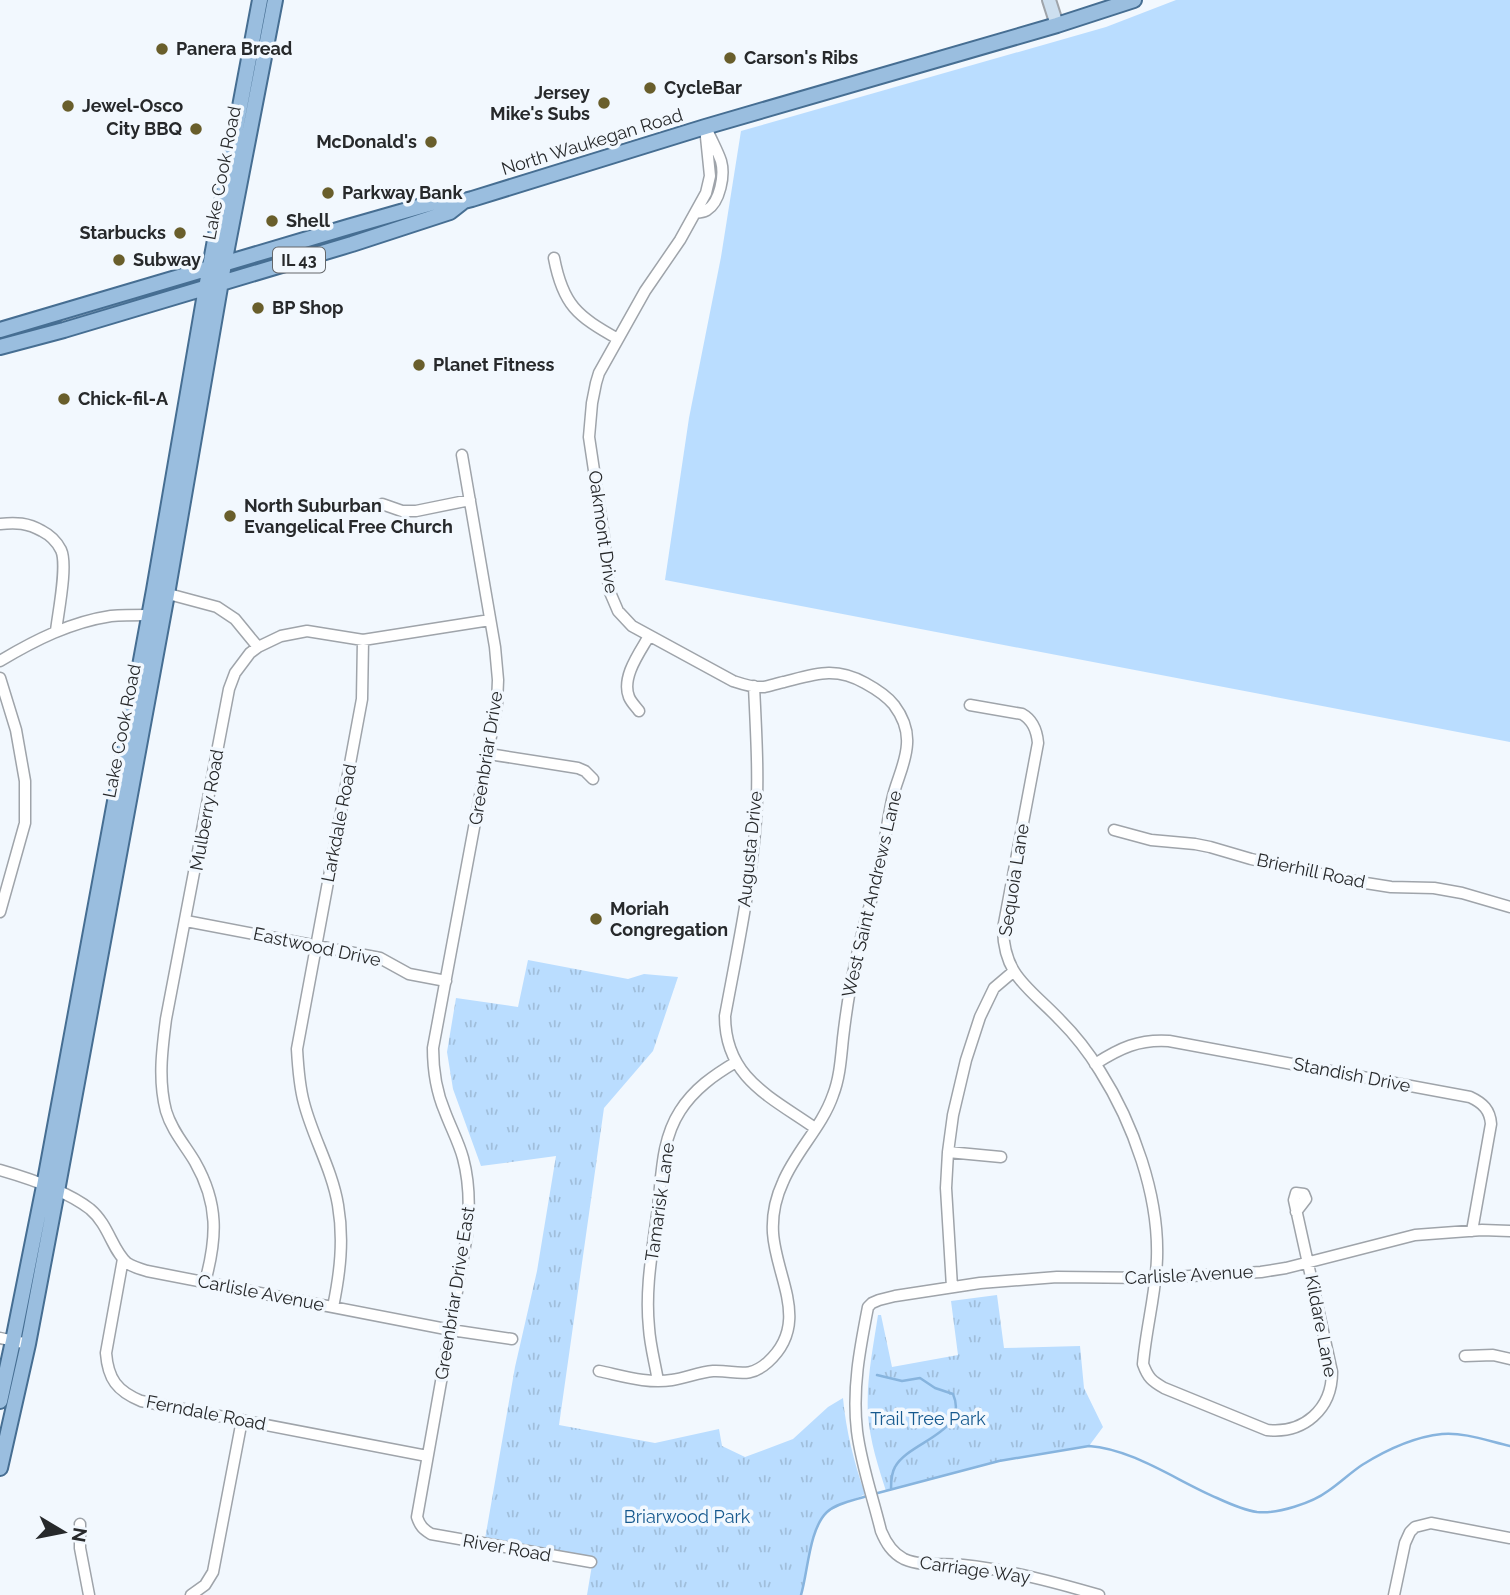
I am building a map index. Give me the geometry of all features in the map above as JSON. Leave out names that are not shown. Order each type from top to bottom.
[{"type":"main road","name":"Lake Cook Road","points":[[0,1401],[50,1189],[160,592],[221,283],[217,267],[260,0]]},
{"type":"main road","name":"Lake Cook Road","points":[[50,1189],[149,615],[160,592],[206,288],[217,267],[275,0]]},
{"type":"main road","name":"North Waukegan Road","points":[[221,283],[450,212],[464,201],[1134,0]]},
{"type":"main road","name":"North Waukegan Road","points":[[217,267],[446,199],[464,201]]},
{"type":"main road","name":"IL 43","points":[[0,330],[217,267]]},
{"type":"main road","name":"IL 43","points":[[0,347],[221,283]]},
{"type":"main road","name":"Lake Cook Road","points":[[0,1468],[14,1341]]},
{"type":"street","points":[[1049,0],[1057,25]]},
{"type":"street","name":"Oakmont Drive","points":[[705,127],[721,162],[722,172],[716,200],[707,210],[696,213],[645,291],[596,383],[589,437],[609,590],[613,602],[625,620],[649,636],[743,685],[764,687],[832,672],[866,683],[881,692],[894,705]]},
{"type":"street","points":[[554,258],[561,287],[576,311],[618,339]]},
{"type":"street","name":"Greenbriar Drive","points":[[439,1018],[489,754],[498,680],[495,647],[462,455]]},
{"type":"street","points":[[382,504],[402,511],[470,500]]},
{"type":"street","points":[[0,524],[14,522],[31,525],[50,535],[61,551],[64,566],[56,631]]},
{"type":"street","points":[[160,592],[217,607],[235,619],[258,647],[281,636],[307,631],[363,640],[490,620]]},
{"type":"street","points":[[0,661],[56,631],[90,620],[149,615]]},
{"type":"street","points":[[639,712],[627,689],[632,667],[649,636]]},
{"type":"street","name":"Larkdale Road","points":[[333,1307],[341,1258],[338,1204],[332,1180],[304,1105],[297,1049],[362,699],[363,640]]},
{"type":"street","name":"Mulberry Road","points":[[205,1282],[215,1236],[214,1216],[202,1176],[167,1113],[162,1089],[163,1040],[229,689],[235,673],[258,647]]},
{"type":"street","points":[[0,678],[16,730],[25,781],[24,823],[0,912]]},
{"type":"street","name":"Augusta Drive","points":[[736,1062],[727,1041],[725,1016],[749,887],[756,821],[758,778],[754,686]]},
{"type":"street","name":"West Saint Andrews Lane","points":[[599,1371],[639,1380],[658,1381],[705,1372],[744,1374],[754,1372],[768,1362],[785,1339],[790,1313],[789,1299],[773,1236],[774,1211],[787,1172],[828,1107],[836,1086],[856,959],[877,882],[892,799],[906,754],[907,732],[894,705]]},
{"type":"street","name":"Sequoia Lane","points":[[970,705],[1022,714],[1034,728],[1038,743],[1003,929],[1004,944],[1006,955],[1019,981],[1062,1022],[1095,1064],[1117,1100],[1143,1165],[1152,1203],[1157,1259],[1143,1364],[1146,1373],[1152,1381],[1172,1392],[1267,1430],[1281,1432],[1306,1422]]},
{"type":"street","points":[[489,754],[578,768],[593,779]]},
{"type":"street","name":"Brierhill Road","points":[[1114,830],[1151,840],[1210,847],[1251,859],[1353,881],[1462,893],[1510,907]]},
{"type":"street","name":"Eastwood Drive","points":[[186,921],[380,958],[409,974],[446,981]]},
{"type":"street","points":[[951,1287],[946,1188],[948,1152],[960,1086],[980,1017],[994,988],[1014,971]]},
{"type":"street","name":"Greenbriar Drive East","points":[[424,1530],[417,1517],[470,1210],[463,1156],[443,1109],[433,1066],[433,1048],[439,1018]]},
{"type":"street","name":"Standish Drive","points":[[1095,1064],[1125,1046],[1157,1040],[1169,1041],[1480,1101],[1488,1111],[1492,1124],[1472,1231]]},
{"type":"street","points":[[736,1062],[758,1089],[815,1128]]},
{"type":"street","name":"Tamarisk Lane","points":[[658,1381],[649,1329],[648,1297],[650,1260],[666,1147],[676,1118],[689,1100],[712,1076],[736,1062]]},
{"type":"street","points":[[948,1152],[1001,1157]]},
{"type":"street","points":[[0,1170],[35,1180],[92,1211],[105,1226],[123,1259]]},
{"type":"street","name":"Kildare Lane","points":[[1296,1212],[1332,1372],[1332,1385],[1327,1398],[1319,1411],[1306,1422]]},
{"type":"street","name":"Carlisle Avenue","points":[[867,1307],[895,1296],[980,1283],[1057,1277],[1155,1278],[1261,1272],[1415,1235],[1510,1231]]},
{"type":"street","name":"Carlisle Avenue","points":[[123,1259],[134,1267],[147,1271],[451,1330],[512,1339]]},
{"type":"street","name":"Ferndale Road","points":[[123,1259],[106,1353],[107,1364],[118,1387],[128,1395],[141,1401],[427,1456]]},
{"type":"street","name":"Carriage Way","points":[[867,1307],[857,1363],[857,1432],[881,1531],[887,1545],[906,1560],[918,1563],[962,1565],[1035,1577],[1099,1595]]},
{"type":"street","points":[[1465,1356],[1493,1355],[1510,1359]]},
{"type":"street","points":[[191,1595],[205,1585],[213,1572],[242,1420]]},
{"type":"street","points":[[1394,1595],[1405,1543],[1415,1527],[1431,1523],[1510,1538]]},
{"type":"street","points":[[80,1524],[80,1548],[89,1595]]},
{"type":"street","name":"River Road","points":[[424,1530],[450,1538],[592,1562]]},
{"type":"green space","points":[[1176,0],[1510,0],[1510,742],[665,580],[689,418],[721,257],[741,131],[1106,27]]},
{"type":"green space","name":"Briarwood Park","points":[[528,960],[628,979],[644,974],[678,977],[653,1051],[604,1108],[559,1425],[655,1443],[719,1429],[722,1446],[745,1457],[793,1439],[828,1407],[843,1398],[851,1446],[865,1494],[823,1517],[813,1537],[801,1595],[587,1595],[593,1559],[485,1539],[515,1367],[537,1271],[556,1156],[481,1166],[453,1089],[447,1052],[456,998],[518,1007]]},
{"type":"green space","name":"Trail Tree Park","points":[[997,1295],[1004,1348],[1080,1346],[1084,1388],[1103,1427],[1089,1446],[999,1461],[886,1491],[872,1444],[868,1415],[869,1378],[878,1315],[881,1315],[892,1367],[958,1355],[951,1301]]},
{"type":"waterway","points":[[877,1375],[902,1381],[920,1378],[935,1388],[953,1394],[956,1407],[953,1418],[946,1427],[902,1458],[892,1475],[891,1489]]},
{"type":"waterway","points":[[874,1494],[999,1461],[1089,1446],[1122,1453],[1232,1505],[1265,1512],[1294,1507],[1313,1500],[1371,1459],[1421,1438],[1459,1434],[1510,1446]]},
{"type":"waterway","points":[[801,1595],[813,1540],[821,1520],[836,1506],[867,1496]]},
{"type":"place","name":"Panera Bread","points":[[162,49]]},
{"type":"place","name":"Carson's Ribs","points":[[730,58]]},
{"type":"place","name":"CycleBar","points":[[650,88]]},
{"type":"place","name":"Jersey Mike's Subs","points":[[604,103]]},
{"type":"place","name":"Jewel-Osco","points":[[68,106]]},
{"type":"place","name":"City BBQ","points":[[196,129]]},
{"type":"place","name":"McDonald's","points":[[431,142]]},
{"type":"place","name":"Parkway Bank","points":[[328,193]]},
{"type":"place","name":"Shell","points":[[272,221]]},
{"type":"place","name":"Starbucks","points":[[180,233]]},
{"type":"place","name":"Subway","points":[[119,260]]},
{"type":"place","name":"BP Shop","points":[[258,308]]},
{"type":"place","name":"Planet Fitness","points":[[419,365]]},
{"type":"place","name":"Chick-fil-A","points":[[64,399]]},
{"type":"place","name":"North Suburban Evangelical Free Church","points":[[230,516]]},
{"type":"place","name":"Moriah Congregation","points":[[596,919]]}]
